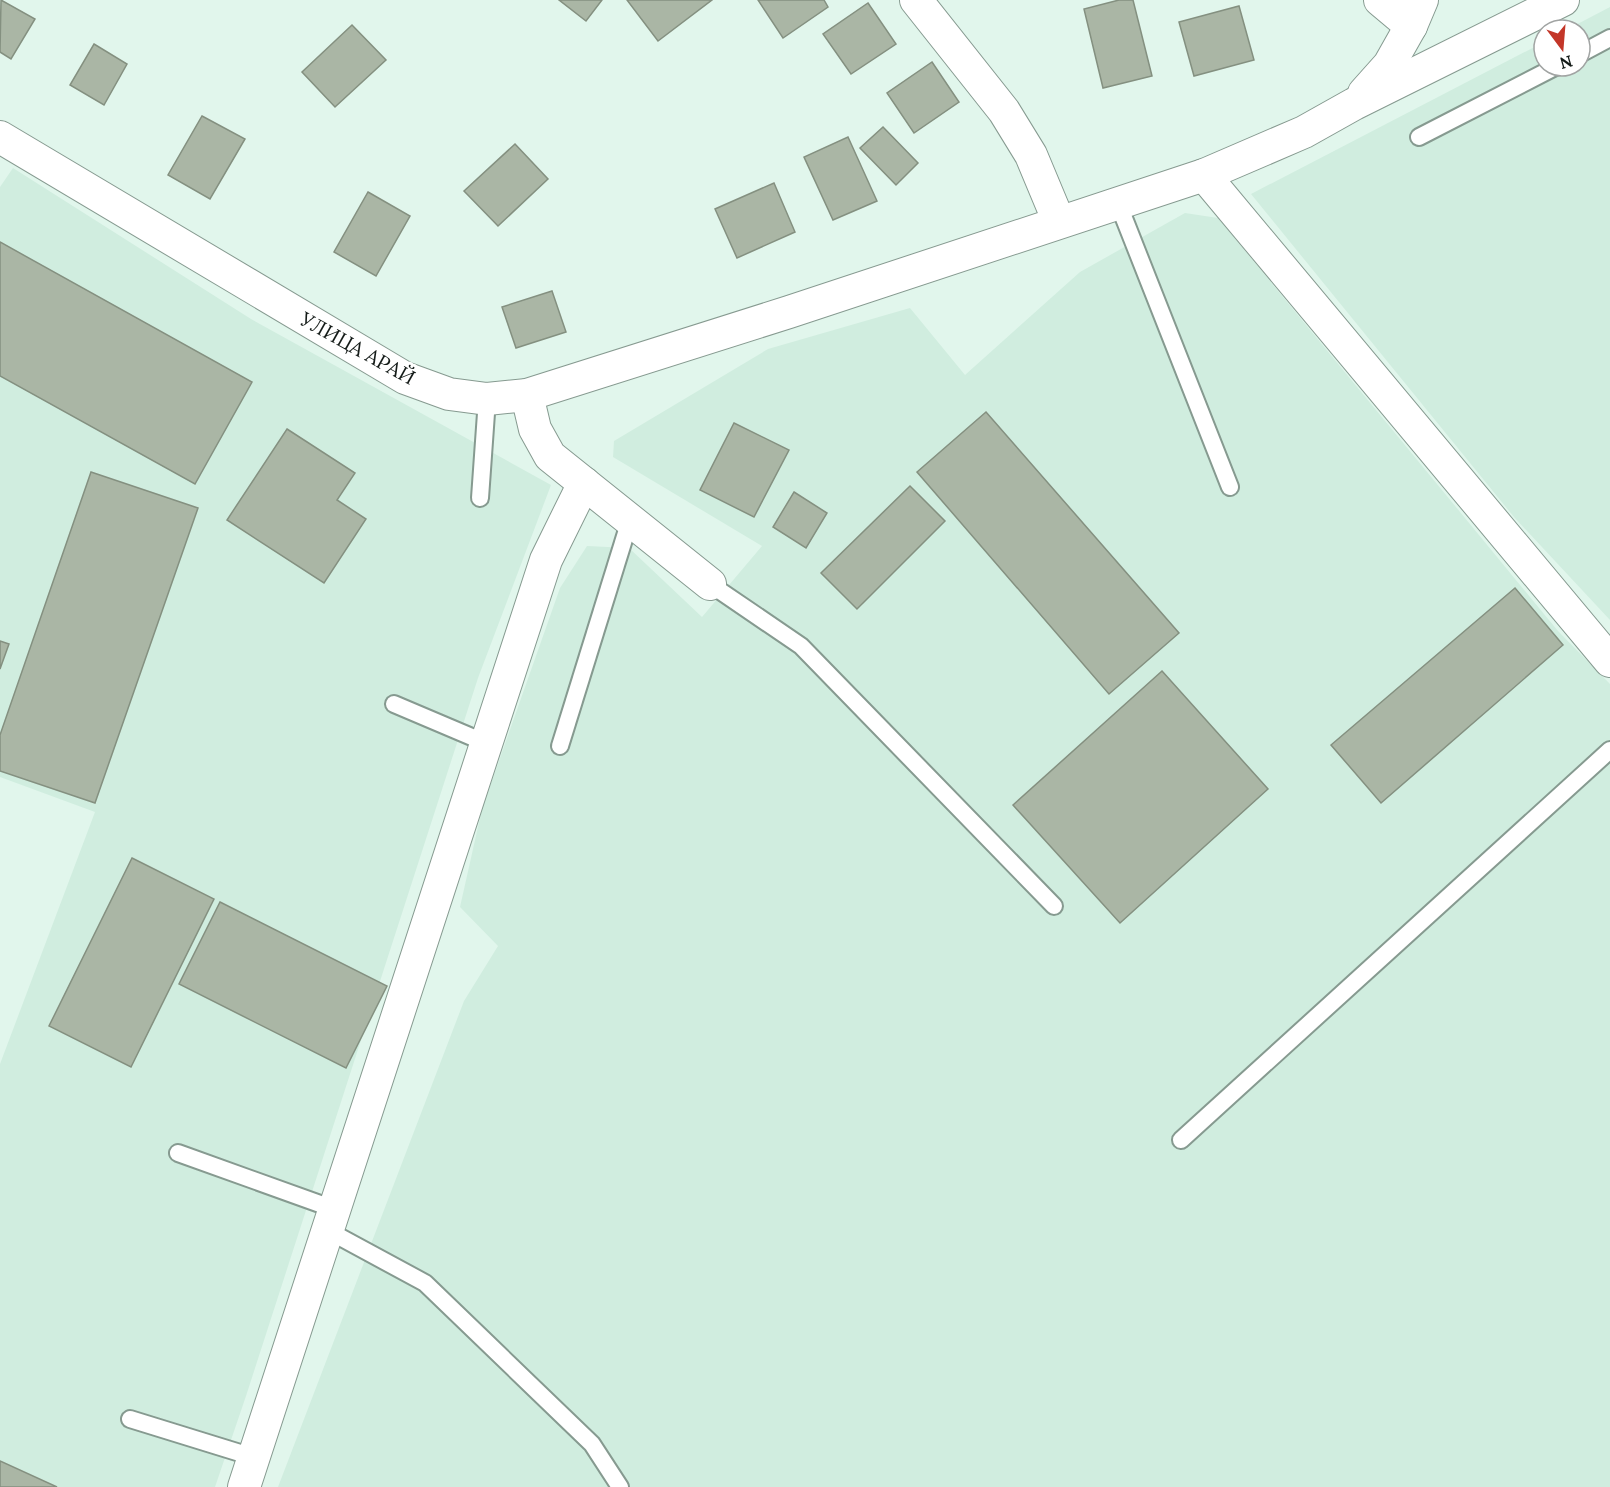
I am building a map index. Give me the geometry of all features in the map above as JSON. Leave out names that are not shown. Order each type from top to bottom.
[{"type":"street","points":[[916,0],[1004,111],[1030,155],[1059,222]]},
{"type":"street","points":[[1354,104],[1389,65],[1416,13],[1379,0]]},
{"type":"street","name":"УЛИЦА АРАЙ","points":[[0,137],[405,378],[450,394],[487,399],[527,395],[789,312],[1204,175],[1304,132],[1354,104],[1563,0]]},
{"type":"street","points":[[1204,175],[1610,661]]},
{"type":"street","points":[[527,395],[535,429],[550,456],[710,584]]},
{"type":"street","points":[[251,1477],[330,1220],[546,560],[584,483]]},
{"type":"lane","points":[[1592,48],[1610,38]]},
{"type":"lane","points":[[1419,137],[1534,78]]},
{"type":"lane","points":[[1118,203],[1230,487]]},
{"type":"lane","points":[[480,498],[487,399]]},
{"type":"lane","points":[[560,746],[630,520]]},
{"type":"lane","points":[[710,584],[801,646],[1054,906]]},
{"type":"lane","points":[[394,704],[486,743]]},
{"type":"lane","points":[[1181,1140],[1610,750]]},
{"type":"lane","points":[[178,1153],[330,1220],[425,1283],[592,1444],[620,1487]]},
{"type":"lane","points":[[130,1419],[251,1477]]},
{"type":"shaded area","points":[[1610,7],[1610,620],[1514,517],[1251,194],[1532,48],[1532,78],[1592,78],[1592,18],[1589,18]]},
{"type":"shaded area","points":[[13,168],[251,319],[551,485],[478,678],[215,1487],[0,1487],[0,1064],[95,812],[0,777],[0,187]]},
{"type":"shaded area","points":[[1185,213],[1218,218],[1558,631],[1610,684],[1610,1487],[278,1487],[464,1001],[498,946],[460,907],[482,809],[560,588],[587,546],[629,548],[702,617],[762,546],[613,457],[614,441],[768,349],[910,308],[965,375],[1080,272]]},
{"type":"building","points":[[1,0],[35,19],[11,59],[0,52]]},
{"type":"building","points":[[559,0],[602,0],[586,21]]},
{"type":"building","points":[[627,0],[712,0],[658,41]]},
{"type":"building","points":[[758,0],[824,0],[828,7],[783,38]]},
{"type":"building","points":[[1119,0],[1133,0],[1152,76],[1103,88],[1084,9]]},
{"type":"building","points":[[868,3],[896,44],[851,74],[823,34]]},
{"type":"building","points":[[1239,6],[1254,60],[1194,76],[1179,22]]},
{"type":"building","points":[[352,25],[386,60],[335,107],[302,72]]},
{"type":"building","points":[[94,44],[127,64],[104,105],[70,85]]},
{"type":"building","points":[[932,62],[959,102],[914,133],[887,93]]},
{"type":"building","points":[[202,116],[245,139],[210,199],[168,175]]},
{"type":"building","points":[[883,127],[918,163],[896,185],[860,148]]},
{"type":"building","points":[[848,137],[877,201],[833,220],[804,157]]},
{"type":"building","points":[[515,144],[548,179],[498,226],[464,191]]},
{"type":"building","points":[[774,183],[795,232],[737,258],[715,209]]},
{"type":"building","points":[[368,192],[410,216],[376,276],[334,252]]},
{"type":"building","points":[[0,242],[252,382],[195,484],[0,376]]},
{"type":"building","points":[[552,291],[566,332],[516,348],[502,307]]},
{"type":"building","points":[[986,412],[1179,633],[1109,694],[917,472]]},
{"type":"building","points":[[734,423],[789,450],[754,517],[700,490]]},
{"type":"building","points":[[287,429],[355,473],[337,500],[366,519],[324,583],[227,520]]},
{"type":"building","points":[[91,472],[198,508],[95,803],[0,771],[0,735]]},
{"type":"building","points":[[910,486],[945,521],[857,609],[821,573]]},
{"type":"building","points":[[794,492],[827,513],[806,548],[773,527]]},
{"type":"building","points":[[1515,588],[1563,645],[1381,803],[1331,745]]},
{"type":"building","points":[[0,641],[9,644],[0,669]]},
{"type":"building","points":[[1162,671],[1268,789],[1120,923],[1013,805]]},
{"type":"building","points":[[132,858],[214,899],[131,1067],[49,1026]]},
{"type":"building","points":[[220,902],[387,986],[346,1068],[179,984]]},
{"type":"building","points":[[0,1461],[57,1487],[0,1487]]}]
